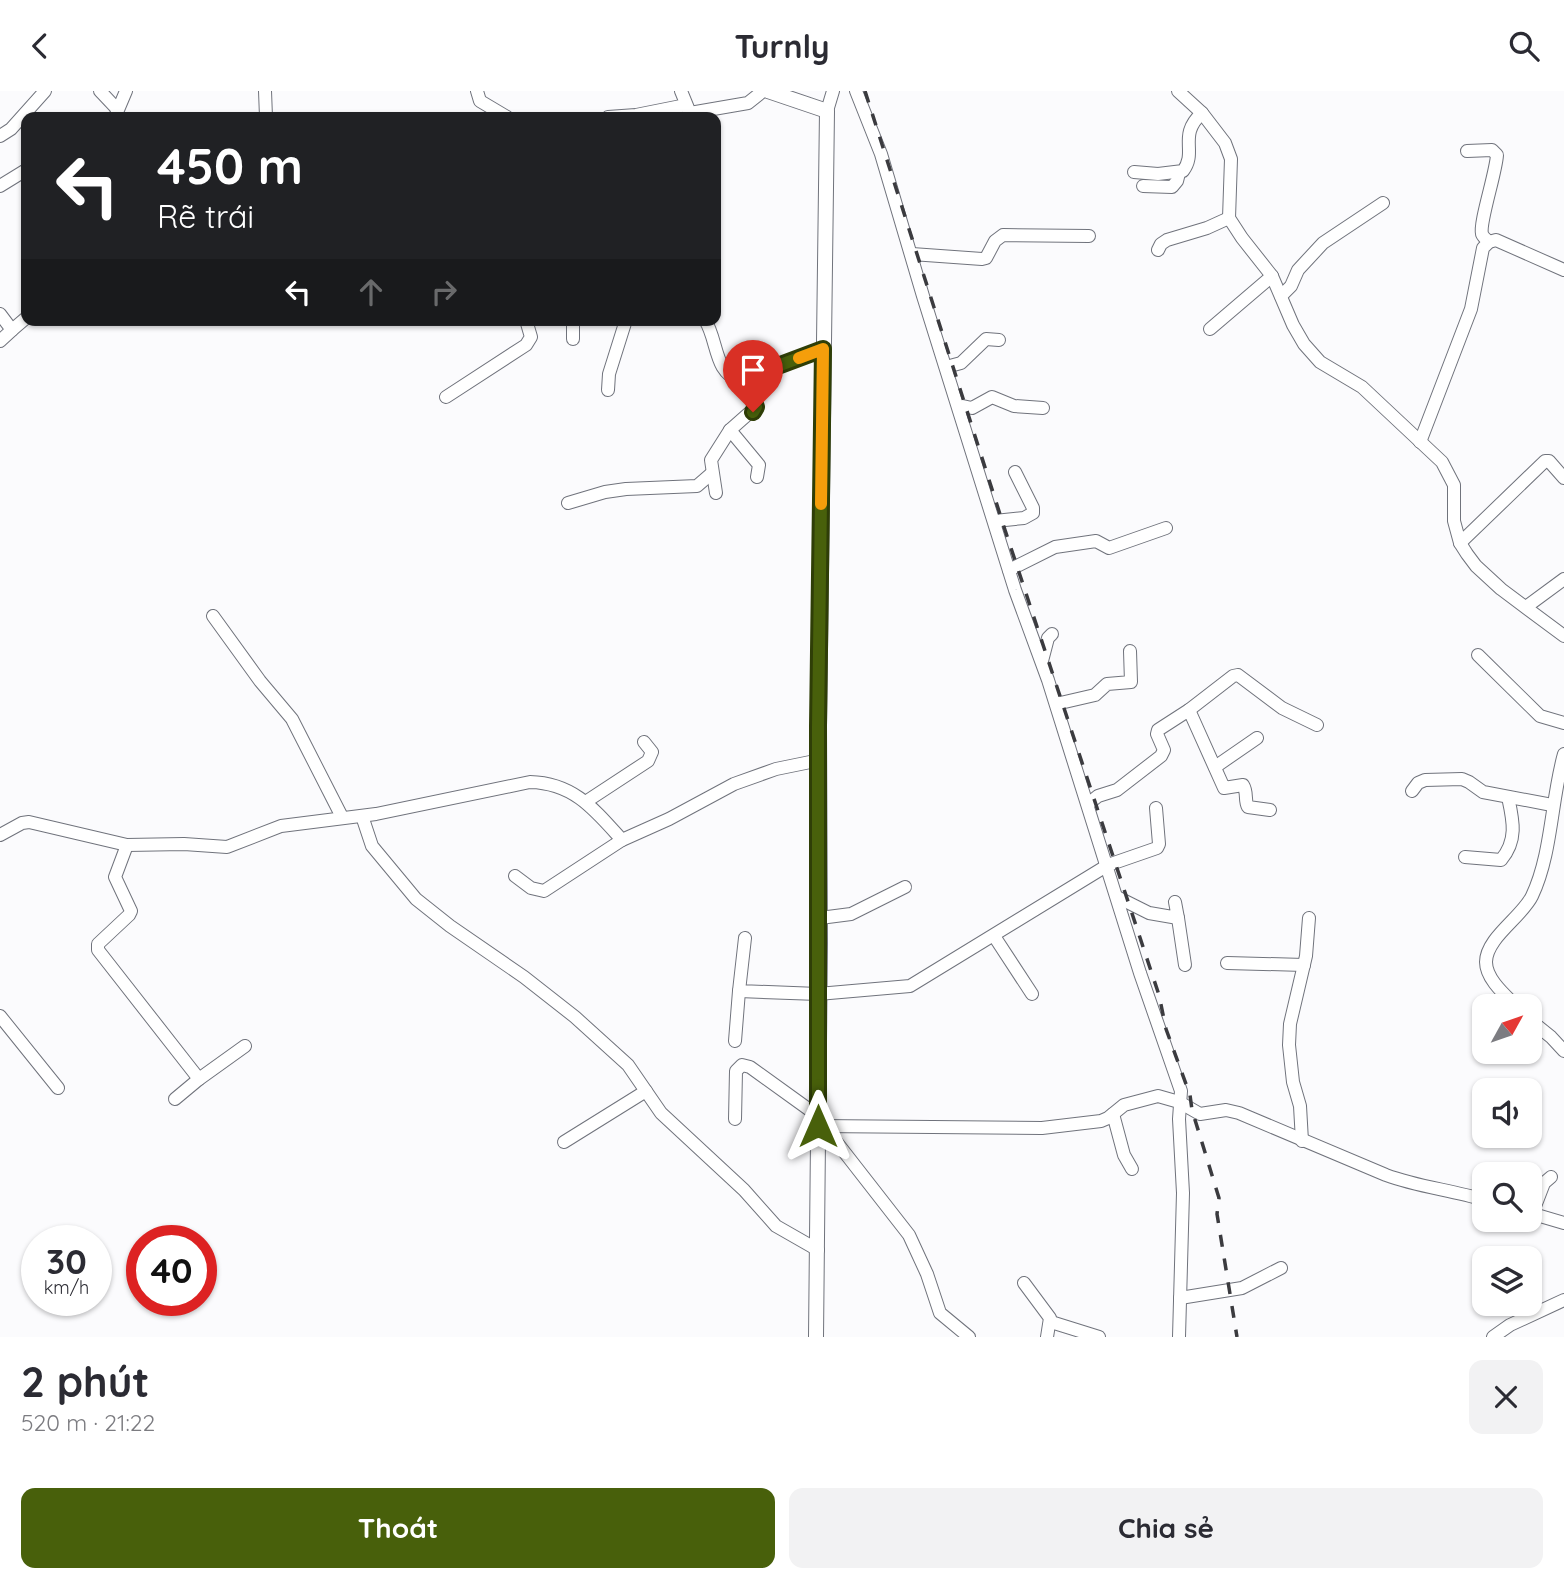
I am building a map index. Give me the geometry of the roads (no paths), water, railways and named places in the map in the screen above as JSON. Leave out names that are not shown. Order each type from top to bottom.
[{"type":"street","points":[[27,112],[46,91]]},
{"type":"street","points":[[100,91],[115,112]]},
{"type":"street","points":[[116,112],[127,91]]},
{"type":"street","points":[[265,91],[266,112]]},
{"type":"street","points":[[477,91],[480,101],[499,112]]},
{"type":"street","points":[[681,91],[687,112],[748,103],[766,91],[827,111]]},
{"type":"street","points":[[816,1337],[820,1123],[818,994],[823,349],[827,111],[833,91]]},
{"type":"street","points":[[856,91],[880,154],[1009,570],[1056,704],[1181,1091],[1179,1102],[1183,1193],[1179,1337]]},
{"type":"street","points":[[1178,91],[1219,133],[1228,150],[1231,159],[1229,218],[1272,276],[1298,337],[1320,362],[1362,387],[1442,462],[1454,485],[1454,521],[1460,543],[1476,566],[1501,589],[1564,636]]},
{"type":"street","points":[[1143,186],[1172,187],[1177,181],[1179,173],[1187,166],[1189,129],[1202,113]]},
{"type":"street","points":[[0,136],[21,118]]},
{"type":"street","points":[[1468,151],[1492,149],[1497,155],[1492,189],[1481,223],[1482,236],[1489,243]]},
{"type":"street","points":[[1134,172],[1179,173]]},
{"type":"street","points":[[0,186],[21,173]]},
{"type":"street","points":[[1281,296],[1291,286],[1298,270],[1323,243],[1383,203]]},
{"type":"street","points":[[1158,250],[1163,241],[1208,228],[1229,218]]},
{"type":"street","points":[[912,254],[982,259],[986,258],[995,241],[1003,235],[1089,236]]},
{"type":"street","points":[[1420,442],[1471,309],[1483,249],[1496,240],[1564,270]]},
{"type":"street","points":[[1210,329],[1272,276]]},
{"type":"street","points":[[0,314],[12,330]]},
{"type":"street","points":[[0,341],[21,323]]},
{"type":"street","points":[[446,397],[526,345],[531,337],[528,326]]},
{"type":"street","points":[[573,326],[573,339]]},
{"type":"street","points":[[608,390],[609,374],[624,326]]},
{"type":"street","points":[[707,326],[724,372],[731,378],[740,380],[823,349]]},
{"type":"street","points":[[946,367],[961,363],[986,339],[999,340]]},
{"type":"street","points":[[716,493],[711,460],[730,430],[756,407],[752,396],[740,380]]},
{"type":"street","points":[[958,405],[972,408],[992,397],[1027,409],[1043,408]]},
{"type":"street","points":[[730,430],[760,465],[757,477]]},
{"type":"street","points":[[1460,543],[1545,461],[1549,461],[1564,478]]},
{"type":"street","points":[[995,521],[1024,518],[1033,513],[1015,472]]},
{"type":"street","points":[[568,503],[626,489],[697,486],[712,473]]},
{"type":"street","points":[[1009,570],[1055,547],[1096,541],[1109,548],[1166,528]]},
{"type":"street","points":[[1526,607],[1564,579]]},
{"type":"street","points":[[214,616],[255,675],[292,719],[342,817]]},
{"type":"street","points":[[1041,662],[1048,638],[1052,634]]},
{"type":"street","points":[[1056,704],[1095,695],[1107,684],[1131,682],[1130,651]]},
{"type":"street","points":[[1478,655],[1540,716],[1564,723]]},
{"type":"street","points":[[1088,804],[1098,796],[1117,789],[1161,756],[1164,750],[1157,734],[1158,730],[1233,676],[1238,675],[1282,708],[1317,725]]},
{"type":"street","points":[[1189,710],[1224,788],[1243,785],[1248,807],[1270,810]]},
{"type":"street","points":[[1215,767],[1257,738]]},
{"type":"street","points":[[587,801],[648,761],[652,752],[644,742]]},
{"type":"street","points":[[1505,994],[1492,979],[1486,964],[1488,952],[1530,900],[1538,883],[1564,754]]},
{"type":"street","points":[[514,876],[531,888],[544,891],[622,840],[669,819],[734,784],[776,769],[820,760]]},
{"type":"street","points":[[1412,791],[1418,782],[1425,780],[1462,779],[1483,792],[1552,804]]},
{"type":"street","points":[[0,835],[22,823],[34,823],[127,845],[184,843],[227,847],[281,826],[362,816],[530,782],[552,785],[587,801],[622,840]]},
{"type":"street","points":[[1465,857],[1501,860],[1507,853],[1514,827],[1508,797]]},
{"type":"street","points":[[739,991],[818,994],[910,986],[1108,865],[1157,848],[1156,808]]},
{"type":"street","points":[[362,816],[372,846],[416,899],[575,1017],[628,1065],[661,1113],[744,1190],[776,1226],[818,1250]]},
{"type":"street","points":[[127,845],[115,877],[131,911],[98,944],[98,950],[199,1079]]},
{"type":"street","points":[[820,918],[851,914],[905,887]]},
{"type":"street","points":[[1117,897],[1149,913],[1178,918]]},
{"type":"street","points":[[1175,902],[1185,965]]},
{"type":"street","points":[[1302,1141],[1300,1106],[1293,1082],[1289,1045],[1290,1024],[1304,965],[1309,918]]},
{"type":"street","points":[[994,936],[1032,994]]},
{"type":"street","points":[[735,1041],[745,938]]},
{"type":"street","points":[[1227,964],[1304,965]]},
{"type":"street","points":[[0,1016],[58,1088]]},
{"type":"street","points":[[1542,1030],[1564,1051]]},
{"type":"street","points":[[175,1099],[245,1046]]},
{"type":"street","points":[[735,1119],[736,1071],[742,1065],[750,1066],[820,1123],[909,1235],[927,1274],[940,1313],[969,1337]]},
{"type":"street","points":[[564,1142],[646,1091]]},
{"type":"street","points":[[820,1123],[1042,1128],[1101,1121],[1124,1105],[1142,1098],[1158,1096],[1179,1102],[1200,1114],[1226,1110],[1239,1113],[1406,1182],[1472,1196]]},
{"type":"street","points":[[1113,1114],[1121,1147],[1132,1169]]},
{"type":"street","points":[[1542,1187],[1551,1177]]},
{"type":"street","points":[[1542,1217],[1564,1223]]},
{"type":"street","points":[[1180,1298],[1242,1288],[1281,1268]]},
{"type":"street","points":[[1024,1283],[1051,1322],[1099,1337]]},
{"type":"street","points":[[1493,1337],[1510,1325],[1564,1300]]},
{"type":"street","points":[[1047,1337],[1051,1322]]},
{"type":"railway","points":[[865,91],[1005,530],[1159,995],[1166,1029],[1190,1095],[1192,1110],[1219,1198],[1217,1214],[1237,1337]]}]
